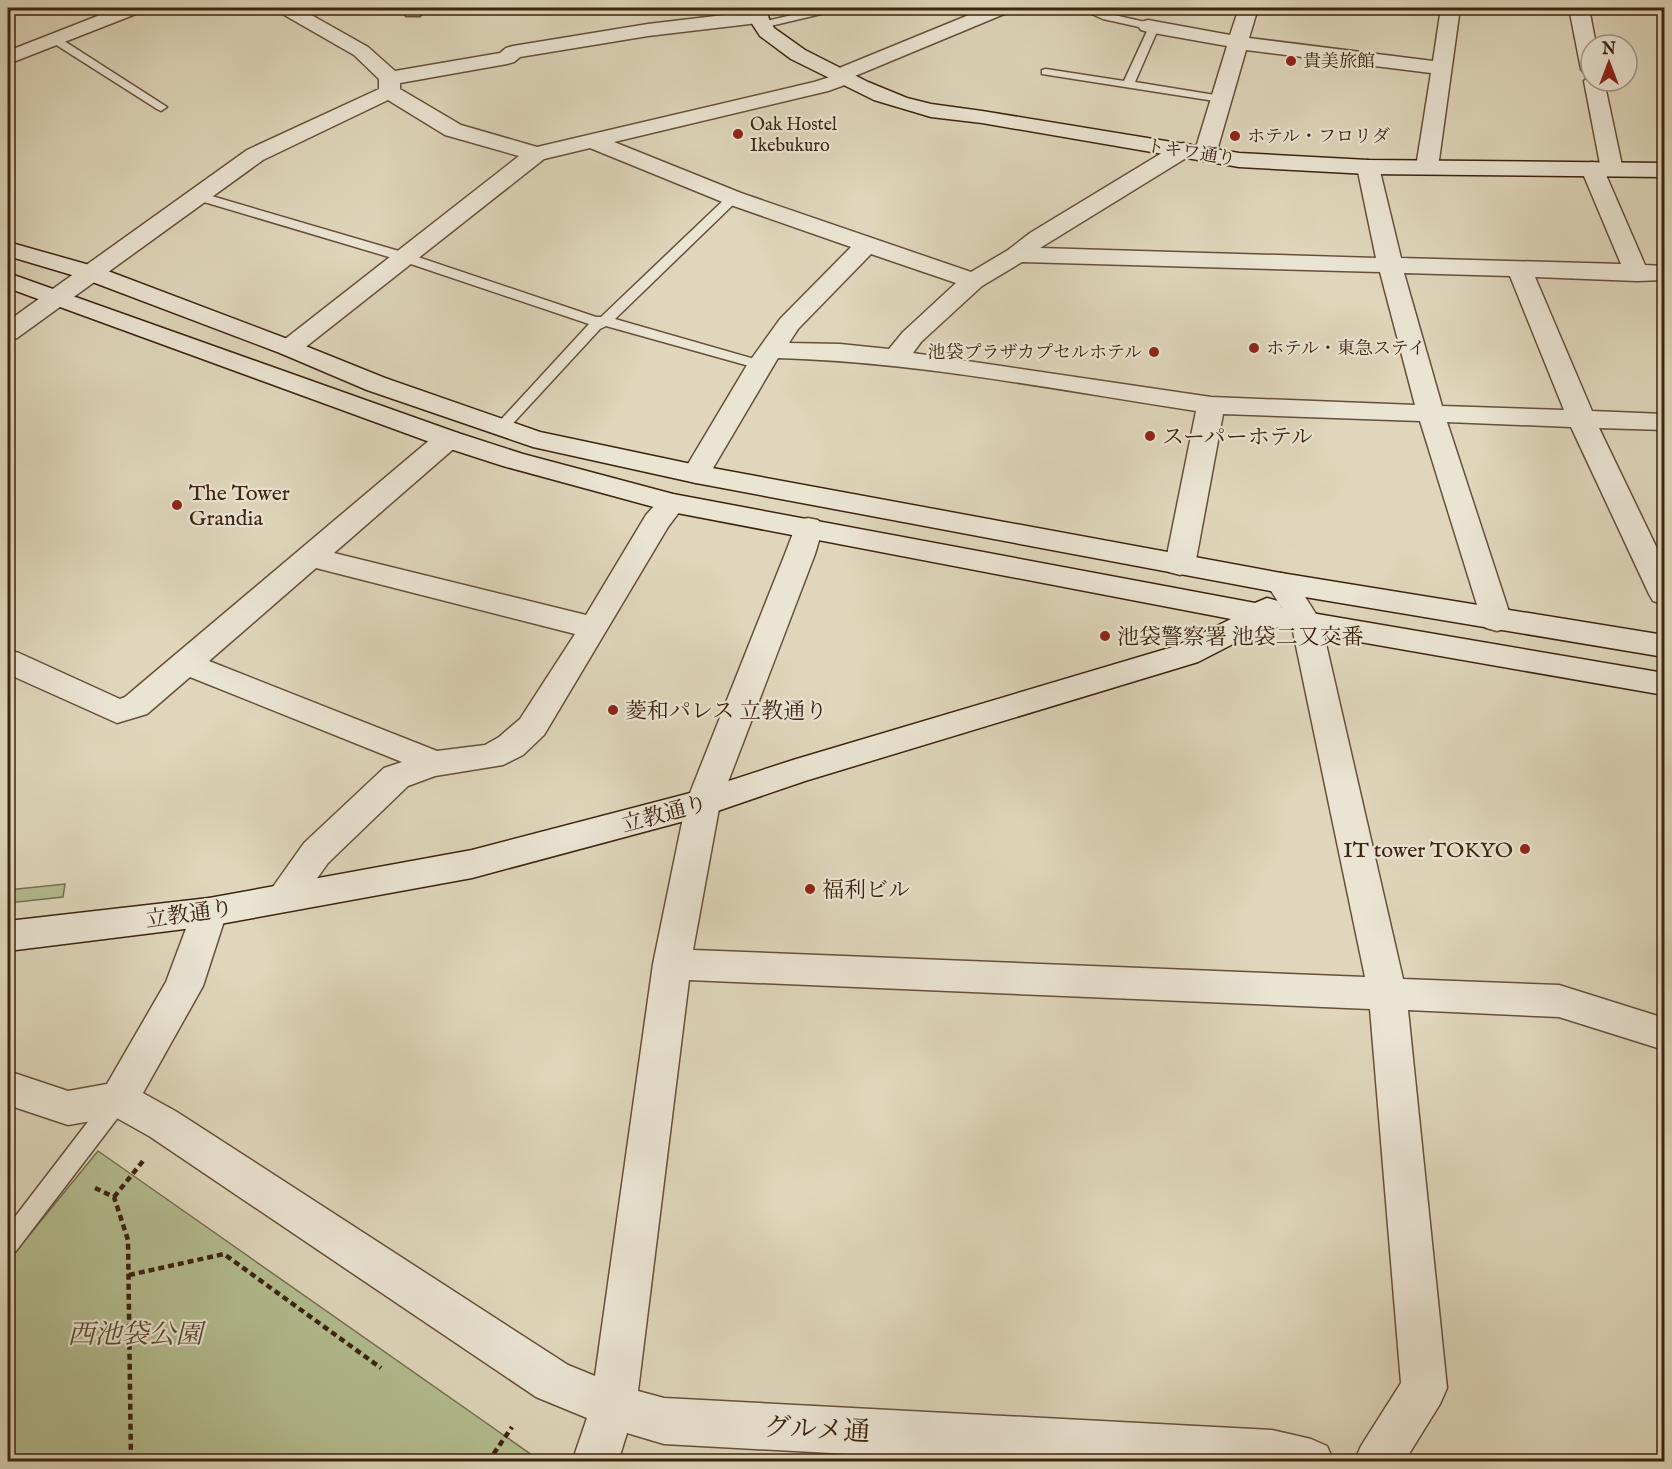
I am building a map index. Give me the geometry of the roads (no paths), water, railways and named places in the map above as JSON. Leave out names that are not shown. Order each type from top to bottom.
[{"type":"street","points":[[8,58],[134,8]]},
{"type":"street","points":[[286,8],[361,51],[389,85],[453,130],[536,154]]},
{"type":"street","points":[[289,348],[536,154],[821,87],[1002,8]]},
{"type":"street","points":[[896,358],[912,337],[973,281],[1017,255],[1038,238],[1194,152],[1221,99],[1248,8]]},
{"type":"street","points":[[1427,167],[1451,8]]},
{"type":"street","points":[[1578,8],[1583,33]]},
{"type":"street","points":[[8,333],[255,155],[389,85],[507,58],[513,52],[648,30],[759,16]]},
{"type":"street","name":"トキワ通り","points":[[759,16],[780,42],[842,77],[912,107],[1239,160],[1368,167],[1665,170]]},
{"type":"street","points":[[1151,27],[1266,47],[1442,68]]},
{"type":"street","points":[[8,41],[32,48]]},
{"type":"street","points":[[1594,93],[1602,170],[1637,274]]},
{"type":"street","points":[[594,142],[733,198],[973,281]]},
{"type":"street","points":[[1368,167],[1390,265],[1431,413],[1497,621]]},
{"type":"street","points":[[696,474],[766,357],[789,324],[867,244]]},
{"type":"street","points":[[8,249],[91,273],[289,348],[376,384],[533,439],[696,474],[1180,565],[1497,621],[1665,646]]},
{"type":"street","points":[[1017,255],[1665,273]]},
{"type":"street","points":[[1520,270],[1582,420],[1665,594]]},
{"type":"street","points":[[8,280],[448,439],[513,460],[672,503],[1264,615],[1665,684]]},
{"type":"street","points":[[766,357],[840,352],[896,358],[1211,405],[1665,422]]},
{"type":"street","points":[[1180,565],[1211,405]]},
{"type":"street","points":[[8,661],[117,711],[136,706],[448,439]]},
{"type":"street","points":[[283,898],[316,853],[396,777],[430,764],[491,756],[512,746],[532,727],[594,628],[656,522],[672,503]]},
{"type":"street","points":[[595,1461],[613,1406],[672,964],[703,803],[800,554],[808,527]]},
{"type":"street","points":[[309,556],[594,628]]},
{"type":"street","points":[[1264,615],[1281,583]]},
{"type":"street","points":[[1281,583],[1306,621],[1381,962],[1397,1066],[1424,1388],[1377,1461]]},
{"type":"street","name":"立教通り","points":[[8,936],[209,912],[472,864],[703,803],[793,772],[1187,654],[1264,615]]},
{"type":"street","points":[[184,663],[417,755],[430,764]]},
{"type":"street","points":[[8,1088],[68,1108],[119,1099],[184,986],[209,912]]},
{"type":"street","points":[[672,964],[1559,1001],[1665,1034]]},
{"type":"street","name":"グルメ通","points":[[119,1099],[163,1124],[552,1381],[613,1406],[664,1421],[1272,1453],[1311,1461]]},
{"type":"lane","points":[[759,16],[834,8]]},
{"type":"lane","points":[[1083,8],[1107,17],[1151,27],[1128,85]]},
{"type":"lane","points":[[54,39],[161,107]]},
{"type":"lane","points":[[1046,72],[1221,99]]},
{"type":"lane","points":[[198,196],[404,257],[595,321],[605,321],[766,357]]},
{"type":"lane","points":[[501,428],[595,326],[605,321],[733,198]]},
{"type":"lane","points":[[8,1243],[119,1099]]},
{"type":"place","name":"貴美旅館","points":[[1291,61]]},
{"type":"place","name":"Oak Hostel Ikebukuro","points":[[738,134]]},
{"type":"place","name":"ホテル・フロリダ","points":[[1235,136]]},
{"type":"place","name":"ホテル・東急ステイ","points":[[1254,348]]},
{"type":"place","name":"池袋プラザカプセルホテル","points":[[1154,352]]},
{"type":"place","name":"スーパーホテル","points":[[1150,436]]},
{"type":"place","name":"The Tower Grandia","points":[[177,505]]},
{"type":"place","name":"池袋警察署 池袋二又交番","points":[[1105,636]]},
{"type":"place","name":"菱和パレス 立教通り","points":[[613,710]]},
{"type":"place","name":"IT tower TOKYO","points":[[1525,849]]},
{"type":"place","name":"福利ビル","points":[[810,889]]},
{"type":"park label","name":"西池袋公園","points":[[135,1334]]}]
